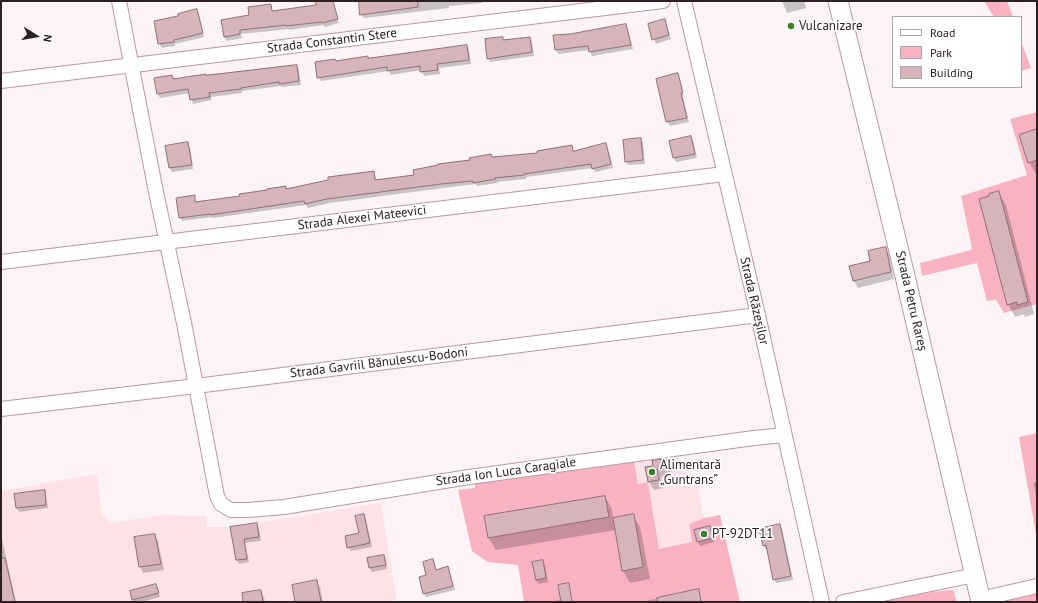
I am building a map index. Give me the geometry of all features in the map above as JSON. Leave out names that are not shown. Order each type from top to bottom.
[{"type":"main road","name":"Strada Petru Rareș","points":[[838,1],[905,276],[980,601]]},
{"type":"street","points":[[119,1],[196,386]]},
{"type":"street","name":"Strada Constantin Stere","points":[[1,81],[663,1]]},
{"type":"street","name":"Strada Răzeşilor","points":[[684,1],[758,315],[822,602]]},
{"type":"street","name":"Strada Alexei Mateevici","points":[[1,262],[724,174]]},
{"type":"street","name":"Strada Gavriil Bănulescu-Bodoni","points":[[1,409],[196,386],[758,315]]},
{"type":"street","name":"Strada Ion Luca Caragiale","points":[[196,386],[216,496],[221,504],[228,509],[241,511],[284,507],[367,492],[484,475],[784,435]]},
{"type":"street","points":[[843,602],[975,575]]},
{"type":"street","points":[[980,601],[1037,586]]},
{"type":"shaded area","points":[[678,456],[684,463],[687,483],[697,481],[704,518],[689,524],[692,542],[659,549],[648,482],[638,484],[634,462]]},
{"type":"shaded area","points":[[97,474],[102,514],[111,523],[159,515],[207,516],[207,527],[230,527],[381,503],[397,602],[1,602],[1,491]]},
{"type":"green space","points":[[984,1],[1007,1],[1013,16],[993,16]]},
{"type":"green space","points":[[1022,44],[1031,68],[1022,71]]},
{"type":"green space","points":[[1037,112],[1037,304],[1004,313],[996,300],[987,301],[977,263],[922,276],[920,263],[971,250],[972,248],[961,196],[1027,175],[1010,119]]},
{"type":"green space","points":[[1037,433],[1037,540],[1019,437]]},
{"type":"green space","points":[[634,462],[638,484],[648,482],[659,549],[692,542],[689,524],[704,518],[720,515],[740,602],[524,602],[518,565],[488,562],[472,551],[458,490],[475,488],[475,482]]},
{"type":"green space","points":[[953,590],[957,602],[868,602],[898,595]]},
{"type":"green space","points":[[1037,592],[1037,602],[1001,602]]},
{"type":"building","points":[[315,1],[333,1],[338,19],[322,23],[240,30],[240,34],[224,37],[221,20],[249,15],[248,7],[271,4],[272,11],[316,5]]},
{"type":"building","points":[[359,1],[418,1],[418,7],[360,15]]},
{"type":"building","points":[[197,9],[203,33],[174,40],[174,42],[158,44],[154,21],[178,16],[178,14]]},
{"type":"building","points":[[665,19],[669,35],[652,40],[648,24]]},
{"type":"building","points":[[626,24],[631,45],[589,52],[588,46],[555,50],[553,35],[570,34]]},
{"type":"building","points":[[503,37],[503,40],[530,37],[532,52],[487,59],[485,39]]},
{"type":"building","points":[[467,45],[469,60],[437,64],[438,70],[420,72],[420,66],[387,71],[387,67],[317,78],[315,62],[335,59],[336,61],[368,56],[368,58]]},
{"type":"building","points":[[297,65],[299,81],[279,84],[279,82],[209,93],[210,97],[190,100],[188,89],[157,94],[154,78],[172,75],[173,79],[206,74]]},
{"type":"building","points":[[678,73],[687,118],[666,122],[656,79]]},
{"type":"building","points":[[1037,129],[1037,160],[1028,163],[1019,135]]},
{"type":"building","points":[[691,136],[695,154],[673,158],[669,141]]},
{"type":"building","points":[[641,138],[643,160],[625,162],[623,140]]},
{"type":"building","points":[[188,142],[192,165],[169,168],[165,146]]},
{"type":"building","points":[[606,143],[611,164],[592,169],[591,164],[524,175],[495,178],[496,179],[473,183],[473,181],[441,184],[327,199],[305,204],[304,201],[210,215],[179,218],[176,198],[195,195],[195,202],[240,196],[239,194],[286,186],[286,189],[328,180],[328,177],[374,171],[375,180],[414,175],[413,170],[438,164],[470,160],[469,158],[491,154],[492,157],[537,153],[537,151],[572,145],[573,151]]},
{"type":"building","points":[[999,191],[1028,302],[1017,305],[1017,302],[1007,305],[979,199]]},
{"type":"building","points":[[886,247],[891,272],[853,281],[849,266],[870,261],[868,251]]},
{"type":"building","points":[[666,459],[667,467],[657,469],[659,480],[648,482],[645,467],[653,466],[652,461]]},
{"type":"building","points":[[45,490],[46,505],[16,508],[14,494]]},
{"type":"building","points":[[605,496],[609,517],[488,538],[484,516]]},
{"type":"building","points":[[364,514],[370,543],[347,548],[345,536],[359,533],[355,516]]},
{"type":"building","points":[[634,514],[643,567],[622,571],[613,518]]},
{"type":"building","points":[[257,523],[259,537],[244,539],[247,559],[236,560],[230,527]]},
{"type":"building","points":[[780,524],[791,576],[773,580],[766,545],[763,546],[759,529]]},
{"type":"building","name":"PT-92DT11","points":[[710,526],[713,538],[697,542],[694,530]]},
{"type":"building","points":[[155,534],[161,564],[139,567],[134,537]]},
{"type":"building","points":[[384,555],[386,565],[369,568],[367,558]]},
{"type":"building","points":[[1,558],[5,558],[15,602],[1,602]]},
{"type":"building","points":[[433,559],[436,570],[448,566],[453,586],[423,594],[419,577],[426,575],[423,562]]},
{"type":"building","points":[[543,560],[546,578],[536,580],[532,562]]},
{"type":"building","points":[[317,580],[321,602],[295,602],[292,585]]},
{"type":"building","points":[[569,583],[572,602],[561,602],[558,585]]},
{"type":"building","points":[[156,584],[159,593],[132,600],[130,591]]},
{"type":"building","points":[[699,589],[701,602],[657,602],[657,598]]},
{"type":"building","points":[[261,590],[263,602],[243,602],[242,593]]},
{"type":"place","name":"Vulcanizare","points":[[791,26]]},
{"type":"place","name":"Alimentară „Guntrans”","points":[[652,472]]},
{"type":"place","name":"PT-92DT11","points":[[704,534]]}]
